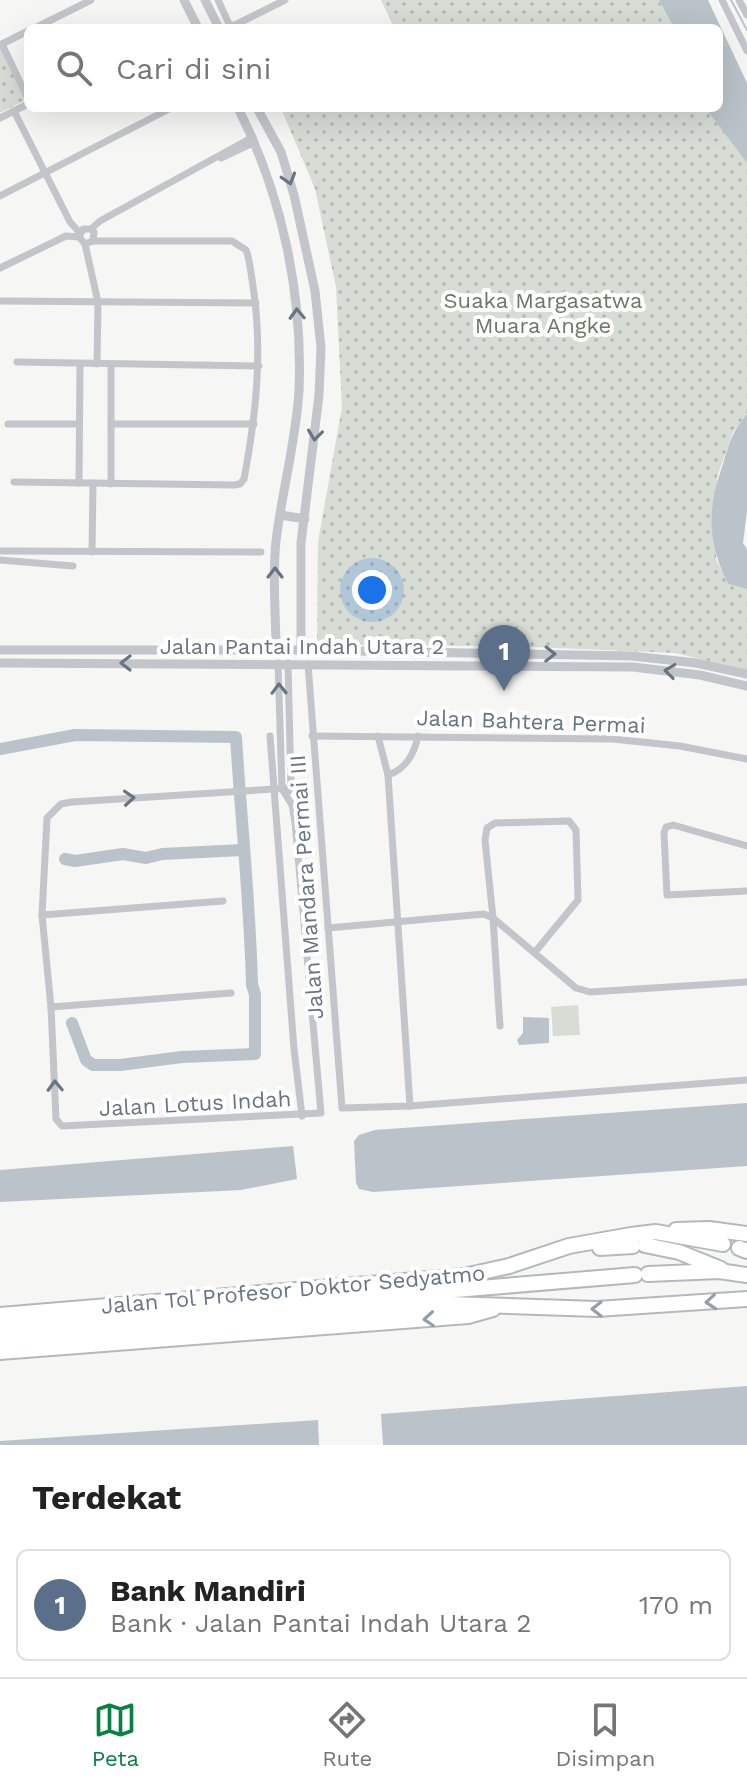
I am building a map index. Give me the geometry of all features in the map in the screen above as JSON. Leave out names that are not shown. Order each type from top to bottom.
[{"type":"highway","points":[[656,1232],[695,1228],[747,1234]]},
{"type":"highway","name":"Jalan Tol Profesor Doktor Sedyatmo","points":[[0,1315],[464,1276],[509,1266],[596,1239],[656,1232],[723,1244]]},
{"type":"highway","points":[[540,1256],[639,1245],[679,1252],[725,1272]]},
{"type":"highway","name":"Jalan Tol Profesor Doktor Sedyatmo","points":[[0,1328],[452,1292],[588,1277],[747,1272]]},
{"type":"highway","name":"Jalan Tol Profesor Doktor Sedyatmo","points":[[0,1339],[448,1304],[619,1309],[747,1299]]},
{"type":"highway","name":"Jalan Tol Profesor Doktor Sedyatmo","points":[[0,1352],[458,1317],[505,1306]]},
{"type":"street","points":[[43,24],[91,0]]},
{"type":"street","points":[[184,0],[196,24]]},
{"type":"street","points":[[218,0],[230,24]]},
{"type":"street","points":[[233,24],[285,0]]},
{"type":"street","points":[[722,0],[747,51]]},
{"type":"street","points":[[739,0],[747,15]]},
{"type":"street","points":[[190,12],[206,2],[217,24]]},
{"type":"street","points":[[24,33],[1,45],[24,93]]},
{"type":"street","points":[[0,118],[24,104]]},
{"type":"street","points":[[14,111],[70,222],[84,239]]},
{"type":"street","points":[[0,196],[163,112]]},
{"type":"street","points":[[240,112],[254,140],[286,242],[298,304],[299,392],[275,566],[276,651]]},
{"type":"street","points":[[259,112],[281,152],[307,247],[321,348],[319,395],[301,543],[301,650]]},
{"type":"street","points":[[97,364],[98,302],[83,229],[91,229],[100,221],[254,140]]},
{"type":"street","points":[[0,268],[66,236],[239,243],[248,254],[256,303],[259,366],[254,424],[244,479],[240,484],[14,482]]},
{"type":"street","points":[[0,301],[256,303]]},
{"type":"street","points":[[17,362],[259,366]]},
{"type":"street","points":[[79,483],[80,364]]},
{"type":"street","points":[[111,364],[111,484]]},
{"type":"street","points":[[8,424],[79,424]]},
{"type":"street","points":[[112,424],[254,424]]},
{"type":"street","points":[[92,552],[93,483]]},
{"type":"street","points":[[281,515],[305,519]]},
{"type":"street","points":[[1,555],[261,552]]},
{"type":"street","points":[[1,555],[73,566]]},
{"type":"street","name":"Jalan Pantai Indah Utara 2","points":[[0,650],[301,650],[632,656],[696,663],[747,674]]},
{"type":"street","points":[[249,651],[255,658],[278,658],[283,663]]},
{"type":"street","name":"Jalan Pantai Indah Utara 2","points":[[0,663],[633,667],[700,675],[747,686]]},
{"type":"street","name":"Jalan Lotus Indah","points":[[283,663],[284,790],[295,822],[321,1113],[62,1126],[56,1119],[51,1007],[42,915],[47,818],[61,804],[284,790]]},
{"type":"street","name":"Jalan Mandara Permai III","points":[[308,664],[342,1108],[410,1106]]},
{"type":"street","points":[[270,736],[284,790],[294,1049],[302,1116]]},
{"type":"street","name":"Jalan Bahtera Permai","points":[[312,736],[612,739],[680,746],[747,759]]},
{"type":"street","points":[[378,736],[388,775],[410,1106],[747,1080]]},
{"type":"street","points":[[388,775],[406,764],[418,736]]},
{"type":"street","points":[[500,1026],[485,840],[487,828],[495,823],[569,821],[576,830],[578,900],[535,952]]},
{"type":"street","points":[[747,846],[673,825],[666,827],[664,833],[667,895],[747,891]]},
{"type":"street","points":[[42,915],[223,901]]},
{"type":"street","points":[[328,928],[484,914],[493,918],[576,988],[590,992],[747,982]]},
{"type":"street","points":[[51,1007],[231,993]]},
{"type":"green space","points":[[381,0],[659,0],[672,24],[392,24]]},
{"type":"green space","points":[[0,49],[24,91],[24,101],[0,113]]},
{"type":"green space","name":"Suaka Margasatwa Muara Angke","points":[[283,112],[708,112],[747,163],[747,414],[733,432],[717,477],[716,559],[728,584],[747,589],[747,670],[675,653],[508,646],[317,645],[318,542],[342,407],[336,287],[315,189]]},
{"type":"green space","points":[[578,1005],[580,1035],[553,1036],[551,1007]]},
{"type":"shaded area","points":[[659,0],[708,0],[719,24],[672,24]]},
{"type":"shaded area","points":[[723,32],[747,83],[747,163],[708,112],[723,112]]},
{"type":"shaded area","points":[[747,414],[747,511],[743,543],[747,549],[747,589],[728,584],[716,553],[712,510],[727,449]]},
{"type":"shaded area","points":[[523,1017],[549,1018],[549,1043],[519,1045],[517,1040],[523,1033]]},
{"type":"shaded area","points":[[747,1103],[747,1166],[373,1192],[359,1189],[356,1183],[354,1141],[359,1135],[375,1130]]},
{"type":"shaded area","points":[[293,1146],[297,1179],[241,1190],[0,1202],[0,1170]]},
{"type":"shaded area","points":[[747,1386],[747,1445],[383,1445],[381,1414]]},
{"type":"shaded area","points":[[318,1420],[319,1445],[0,1445],[0,1441]]},
{"type":"waterway","points":[[731,0],[747,30]]},
{"type":"waterway","points":[[0,749],[75,735],[236,737],[255,994],[255,1054],[93,1065],[86,1060],[72,1023]]},
{"type":"waterway","points":[[65,859],[75,861],[123,854],[146,858],[162,854],[242,850]]},
{"type":"place","name":"Bank Mandiri","points":[[504,691]]}]
